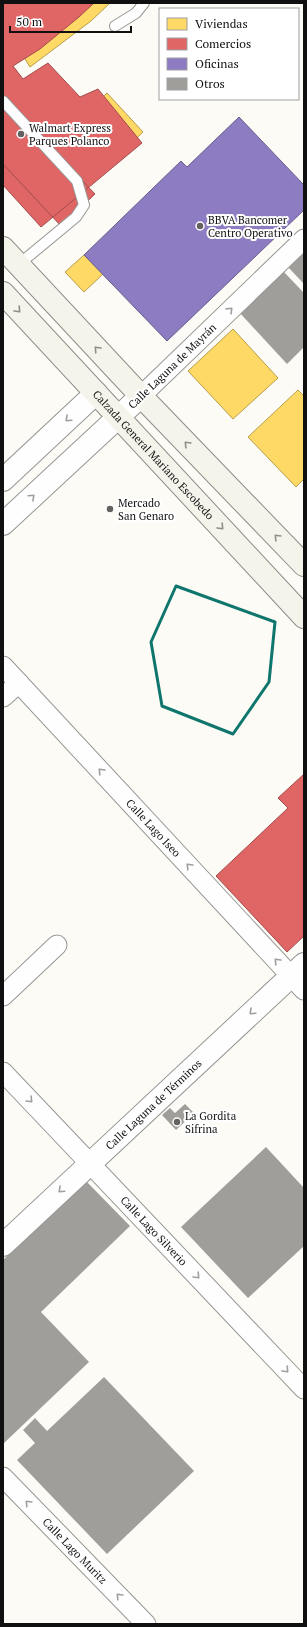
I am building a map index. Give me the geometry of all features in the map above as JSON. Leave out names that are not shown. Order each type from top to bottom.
[{"type":"main road","points":[[3,248],[141,396],[304,565]]},
{"type":"main road","name":"Calzada General Mariano Escobedo","points":[[3,293],[304,617]]},
{"type":"street","name":"Calle Laguna de Mayrán","points":[[3,524],[141,396],[304,239]]},
{"type":"street","points":[[3,480],[96,393]]},
{"type":"street","name":"Calle Lago Iseo","points":[[3,666],[300,976]]},
{"type":"street","points":[[3,697],[19,682]]},
{"type":"street","points":[[3,996],[57,945]]},
{"type":"street","name":"Calle Laguna de Términos","points":[[3,1245],[90,1163],[300,976]]},
{"type":"street","name":"Calle Lago Silverio","points":[[3,1072],[304,1389]]},
{"type":"street","name":"Calle Lago Muritz","points":[[3,1477],[146,1624]]},
{"type":"lane","points":[[115,26],[136,13],[144,3]]},
{"type":"lane","points":[[3,101],[78,181],[84,205],[76,217],[18,264]]},
{"type":"highlighted area","points":[[176,586],[275,622],[269,682],[233,734],[162,706],[151,642]]},
{"type":"building: Viviendas","points":[[44,3],[110,3],[91,21],[30,67],[10,35]]},
{"type":"building: Viviendas","points":[[107,93],[143,132],[95,178],[58,139]]},
{"type":"building: Viviendas","points":[[84,255],[103,274],[84,292],[65,272]]},
{"type":"building: Viviendas","points":[[233,329],[278,378],[233,419],[188,371]]},
{"type":"building: Viviendas","points":[[298,390],[304,396],[304,479],[296,487],[248,437]]},
{"type":"building: Comercios","points":[[3,3],[94,3],[40,49],[13,66],[23,79],[48,63],[80,97],[98,89],[142,143],[41,227],[3,185]]},
{"type":"building: Comercios","name":"Walmart Express Parques Polanco","points":[[7,101],[95,194],[61,226],[3,164],[3,104]]},
{"type":"building: Comercios","points":[[304,774],[304,936],[287,952],[216,876],[288,808],[278,798]]},
{"type":"building: Oficinas","name":"BBVA Bancomer Centro Operativo","points":[[239,117],[304,185],[304,210],[167,341],[84,255],[181,161],[187,167]]},
{"type":"building: Otros","points":[[304,252],[304,284],[288,267]]},
{"type":"building: Otros","points":[[284,272],[304,293],[304,347],[287,364],[239,312]]},
{"type":"building: Otros","name":"La Gordita Sifrina","points":[[185,1104],[194,1113],[176,1130],[162,1115],[170,1108],[175,1113]]},
{"type":"building: Otros","points":[[266,1147],[304,1188],[304,1246],[248,1298],[181,1227]]},
{"type":"building: Otros","points":[[85,1180],[130,1226],[41,1312],[89,1362],[3,1444],[3,1260]]},
{"type":"building: Otros","points":[[104,1377],[194,1471],[107,1554],[17,1460],[35,1443],[23,1430],[35,1418],[47,1431]]},
{"type":"place","name":"Walmart Express Parques Polanco","points":[[21,134]]},
{"type":"place","name":"BBVA Bancomer Centro Operativo","points":[[200,226]]},
{"type":"place","name":"Mercado San Genaro","points":[[110,509]]},
{"type":"place","name":"La Gordita Sifrina","points":[[177,1122]]}]
